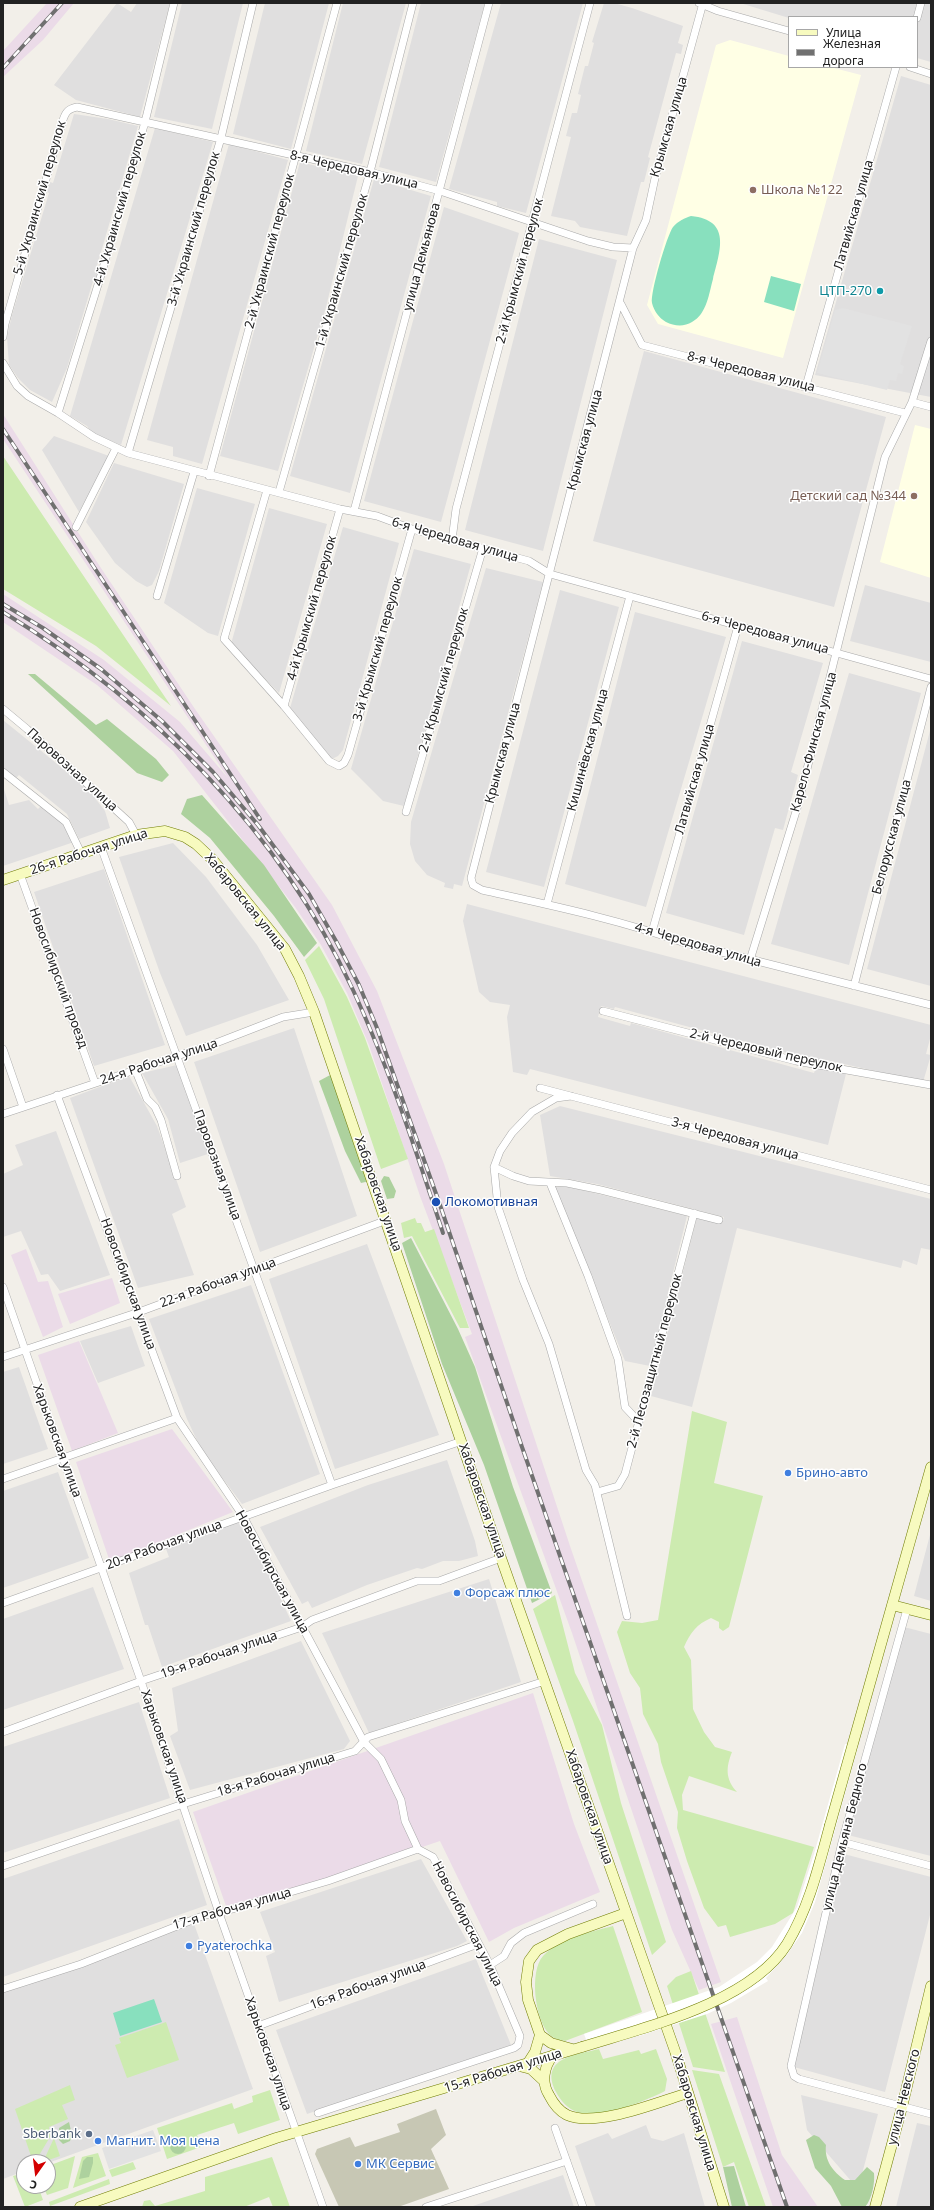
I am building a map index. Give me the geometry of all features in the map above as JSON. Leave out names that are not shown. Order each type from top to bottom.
[{"type":"main road","name":"26-я Рабочая улица","points":[[3,880],[136,835],[155,831],[177,833]]},
{"type":"main road","name":"Хабаровская улица","points":[[177,833],[196,844],[212,859],[285,949],[314,1012],[387,1220],[501,1558],[546,1681],[688,2093],[724,2207]]},
{"type":"main road","name":"улица Демьяна Бедного","points":[[830,1825],[931,1467]]},
{"type":"main road","points":[[892,1605],[931,1615]]},
{"type":"main road","name":"15-я Рабочая улица","points":[[80,2207],[295,2133],[578,2048],[707,2005],[740,1989],[761,1973],[786,1945],[800,1921],[812,1890],[830,1825]]},
{"type":"main road","points":[[578,2048],[551,2043],[540,2035],[528,2000],[526,1982],[529,1961],[537,1950],[562,1937],[626,1914]]},
{"type":"main road","name":"улица Невского","points":[[874,2207],[902,2107],[931,1986]]},
{"type":"main road","points":[[528,2063],[535,2052],[540,2035]]},
{"type":"main road","points":[[553,2055],[546,2069],[544,2081],[547,2091],[555,2104],[566,2115],[580,2120],[599,2119],[688,2093]]},
{"type":"main road","points":[[517,2067],[531,2069],[544,2081]]},
{"type":"street","name":"4-й Украинский переулок","points":[[58,412],[101,275],[145,122],[174,3]]},
{"type":"street","name":"3-й Украинский переулок","points":[[128,453],[221,138],[253,3]]},
{"type":"street","name":"2-й Украинский переулок","points":[[209,476],[337,3]]},
{"type":"street","name":"1-й Украинский переулок","points":[[278,492],[370,172],[413,3]]},
{"type":"street","name":"улица Демьянова","points":[[354,511],[357,493],[440,191],[489,3]]},
{"type":"street","name":"2-й Крымский переулок","points":[[452,540],[456,508],[590,3]]},
{"type":"street","points":[[701,3],[718,11],[788,30]]},
{"type":"street","name":"Крымская улица","points":[[471,878],[621,304],[634,248],[646,220],[655,178],[701,3]]},
{"type":"street","points":[[918,16],[921,3]]},
{"type":"street","name":"Латвийская улица","points":[[806,386],[896,68]]},
{"type":"street","points":[[913,68],[931,74]]},
{"type":"street","name":"8-я Чередовая улица","points":[[70,108],[77,107],[221,138],[296,157],[370,172],[440,191],[532,223],[613,247],[634,248]]},
{"type":"street","name":"5-й Украинский переулок","points":[[3,337],[5,324],[62,123],[65,113],[70,108]]},
{"type":"street","name":"8-я Чередовая улица","points":[[621,304],[642,345],[806,386],[905,413]]},
{"type":"street","name":"Карело-Финская улица","points":[[750,960],[798,805],[885,457],[905,413],[912,402],[931,341]]},
{"type":"street","name":"6-я Чередовая улица","points":[[3,363],[18,386],[28,396],[58,412],[76,426],[128,453],[209,476],[278,492],[340,510],[354,511],[377,516],[412,529],[529,561],[550,574],[931,679]]},
{"type":"street","points":[[912,402],[931,407]]},
{"type":"street","points":[[76,527],[116,448]]},
{"type":"street","points":[[157,596],[194,472]]},
{"type":"street","points":[[267,490],[224,639],[284,706]]},
{"type":"street","name":"4-й Крымский переулок","points":[[284,706],[340,510]]},
{"type":"street","name":"3-й Крымский переулок","points":[[284,706],[329,761],[339,766],[344,763],[348,755],[412,529]]},
{"type":"street","name":"2-й Крымский переулок","points":[[406,812],[483,548]]},
{"type":"street","name":"Кишинёвская улица","points":[[547,904],[630,596]]},
{"type":"street","name":"Латвийская улица","points":[[652,932],[738,626]]},
{"type":"street","name":"Белорусская улица","points":[[854,986],[931,687]]},
{"type":"street","name":"Паровозная улица","points":[[3,709],[129,822],[136,835]]},
{"type":"street","points":[[4,773],[66,822],[81,854]]},
{"type":"street","name":"Паровозная улица","points":[[101,847],[178,1055],[332,1485]]},
{"type":"street","name":"Новосибирский проезд","points":[[20,874],[95,1083]]},
{"type":"street","name":"4-я Чередовая улица","points":[[471,878],[473,885],[482,890],[547,904],[750,960],[931,1005]]},
{"type":"street","name":"2-й Чередовый переулок","points":[[603,1011],[796,1060],[931,1085]]},
{"type":"street","name":"24-я Рабочая улица","points":[[3,1114],[178,1055],[216,1044],[283,1017],[314,1012]]},
{"type":"street","points":[[3,1049],[23,1107]]},
{"type":"street","points":[[135,1070],[147,1099],[155,1107],[161,1120],[177,1176]]},
{"type":"street","name":"3-я Чередовая улица","points":[[540,1088],[931,1190]]},
{"type":"street","name":"Новосибирская улица","points":[[57,1095],[139,1312],[177,1418],[243,1516],[364,1742],[381,1759],[401,1800],[405,1821],[418,1849],[433,1857],[490,1965],[518,2029],[520,2041],[514,2048],[348,2103]]},
{"type":"street","points":[[571,1096],[556,1098],[532,1112],[512,1133],[500,1151],[494,1167],[498,1207],[523,1280],[548,1344],[586,1470],[595,1485],[626,1616]]},
{"type":"street","points":[[494,1167],[513,1176],[550,1183],[567,1183],[601,1190],[719,1220]]},
{"type":"street","points":[[550,1183],[588,1276],[618,1359],[625,1407],[640,1422]]},
{"type":"street","name":"2-й Лесозащитный переулок","points":[[597,1492],[618,1486],[625,1474],[640,1422],[694,1213]]},
{"type":"street","name":"22-я Рабочая улица","points":[[3,1357],[139,1312],[254,1268],[304,1252],[387,1220]]},
{"type":"street","name":"Харьковская улица","points":[[3,1287],[102,1568],[295,2133],[323,2207]]},
{"type":"street","points":[[3,1479],[177,1418]]},
{"type":"street","name":"20-я Рабочая улица","points":[[3,1603],[243,1516],[462,1441]]},
{"type":"street","name":"19-я Рабочая улица","points":[[3,1732],[141,1681],[302,1627],[312,1620],[417,1581],[439,1581],[501,1558]]},
{"type":"street","name":"улица Демьяна Бедного","points":[[902,2107],[799,2079],[794,2076],[791,2066],[842,1842],[907,1609]]},
{"type":"street","name":"18-я Рабочая улица","points":[[3,1866],[183,1804],[355,1751],[368,1737],[546,1681]]},
{"type":"street","points":[[842,1842],[931,1866]]},
{"type":"street","name":"17-я Рабочая улица","points":[[3,1989],[81,1964],[205,1915],[219,1913],[328,1881],[418,1849]]},
{"type":"street","points":[[490,1965],[504,1956],[511,1944],[524,1933],[593,1904]]},
{"type":"street","name":"16-я Рабочая улица","points":[[258,2026],[478,1944]]},
{"type":"street","points":[[318,2113],[348,2103],[353,2116]]},
{"type":"street","points":[[902,2107],[931,2114]]},
{"type":"street","points":[[555,2128],[583,2207]]},
{"type":"street","points":[[426,2207],[567,2161]]},
{"type":"shaded area","points":[[47,3],[74,3],[43,40],[3,77],[3,51]]},
{"type":"shaded area","points":[[117,3],[131,12],[137,3],[170,3],[140,117],[76,100],[54,85]]},
{"type":"shaded area","points":[[182,3],[243,3],[212,129],[154,117]]},
{"type":"shaded area","points":[[265,3],[329,3],[291,149],[233,134]]},
{"type":"shaded area","points":[[343,3],[406,3],[362,164],[306,151]]},
{"type":"shaded area","points":[[421,3],[485,3],[436,182],[379,167]]},
{"type":"shaded area","points":[[501,3],[583,3],[526,213],[497,206],[497,202],[449,189]]},
{"type":"shaded area","points":[[604,3],[614,3],[632,8],[683,26],[678,43],[683,45],[681,54],[676,53],[648,157],[650,158],[644,182],[641,182],[627,236],[580,227],[575,221],[551,216],[571,137],[566,136],[572,113],[577,113],[581,95],[578,94],[585,66],[588,66],[594,43],[592,42]]},
{"type":"shaded area","points":[[740,3],[931,3],[931,62],[918,58],[918,16],[788,16],[788,18]]},
{"type":"shaded area","name":"Школа №122","points":[[730,40],[788,56],[788,68],[834,68],[861,75],[783,358],[658,324],[647,305],[716,45]]},
{"type":"shaded area","points":[[901,76],[931,85],[931,397],[815,375]]},
{"type":"shaded area","points":[[74,114],[108,119],[138,126],[96,269],[99,270],[96,282],[93,281],[67,368],[52,402],[30,390],[18,378],[9,365],[7,337],[12,315],[49,193],[47,192],[50,182],[53,183]]},
{"type":"shaded area","points":[[155,128],[213,142],[121,445],[92,433],[87,426],[70,416]]},
{"type":"shaded area","points":[[229,144],[288,160],[202,464],[173,456],[173,447],[147,440]]},
{"type":"shaded area","points":[[300,162],[358,176],[326,307],[278,471],[220,456]]},
{"type":"shaded area","points":[[374,179],[431,196],[350,493],[290,476]]},
{"type":"shaded area","points":[[444,207],[519,233],[441,522],[364,501]]},
{"type":"shaded area","points":[[539,239],[617,260],[543,551],[465,530]]},
{"type":"shaded area","points":[[843,308],[912,326],[900,364],[904,366],[902,374],[898,373],[896,381],[890,380],[887,390],[817,373],[835,310]]},
{"type":"shaded area","points":[[644,351],[886,417],[834,607],[593,541]]},
{"type":"shaded area","points":[[3,414],[97,562],[195,709],[332,905],[377,991],[444,1164],[570,1546],[721,1982],[699,1990],[672,1930],[572,1633],[465,1337],[472,1334],[420,1196],[369,1045],[347,993],[321,945],[295,907],[173,751],[97,685],[3,622],[3,594],[104,660],[180,722],[228,778],[3,439]]},
{"type":"shaded area","name":"Детский сад №344","points":[[915,425],[931,429],[931,578],[880,562]]},
{"type":"shaded area","points":[[54,436],[109,456],[79,512],[42,450]]},
{"type":"shaded area","points":[[114,463],[184,484],[159,571],[152,585],[147,587],[136,581],[115,563],[86,522]]},
{"type":"shaded area","points":[[197,488],[255,504],[218,636],[208,633],[164,603]]},
{"type":"shaded area","points":[[269,508],[327,524],[279,693],[231,644]]},
{"type":"shaded area","points":[[343,527],[399,543],[343,750],[338,756],[332,759],[290,708]]},
{"type":"shaded area","points":[[414,549],[471,564],[404,806],[383,801],[351,769]]},
{"type":"shaded area","points":[[486,568],[543,582],[462,886],[454,884],[453,889],[444,887],[445,883],[427,875],[415,861],[410,844],[411,822]]},
{"type":"shaded area","points":[[865,585],[931,603],[931,662],[850,641]]},
{"type":"shaded area","points":[[560,590],[619,607],[544,887],[486,872]]},
{"type":"shaded area","points":[[635,612],[726,637],[646,907],[565,884]]},
{"type":"shaded area","points":[[742,641],[823,663],[791,772],[798,775],[783,830],[775,828],[744,935],[666,913]]},
{"type":"shaded area","points":[[849,673],[921,693],[849,965],[771,944]]},
{"type":"shaded area","points":[[3,720],[88,789],[105,811],[110,828],[79,839],[67,814],[19,775],[16,778],[3,767]]},
{"type":"shaded area","points":[[931,727],[931,986],[867,969]]},
{"type":"shaded area","points":[[3,786],[9,805],[29,800],[38,809],[42,805],[66,826],[74,842],[3,866]]},
{"type":"shaded area","points":[[173,843],[206,877],[257,945],[289,1000],[186,1036],[160,973],[119,857]]},
{"type":"shaded area","points":[[104,869],[165,1045],[94,1066],[34,892]]},
{"type":"shaded area","points":[[467,904],[931,1025],[931,1035],[926,1054],[931,1055],[923,1082],[822,1059],[820,1062],[743,1041],[742,1044],[734,1042],[734,1039],[615,1007],[614,1009],[601,1006],[598,1017],[630,1026],[631,1023],[814,1073],[816,1067],[846,1074],[828,1145],[530,1069],[527,1075],[513,1072],[507,1017],[510,1005],[490,1002],[479,992],[463,921]]},
{"type":"shaded area","points":[[294,1028],[357,1216],[260,1252],[194,1062]]},
{"type":"shaded area","points":[[177,1065],[208,1154],[180,1163],[168,1119],[142,1073]]},
{"type":"shaded area","points":[[129,1076],[157,1126],[186,1207],[172,1214],[194,1275],[138,1288],[70,1098]]},
{"type":"shaded area","points":[[560,1106],[931,1199],[931,1250],[921,1248],[917,1265],[903,1260],[901,1268],[737,1228],[692,1407],[651,1396],[697,1217],[722,1223],[724,1217],[597,1184],[550,1176],[540,1115]]},
{"type":"shaded area","points":[[56,1131],[110,1275],[60,1291],[48,1274],[41,1275],[21,1231],[3,1237],[3,1174],[23,1165],[15,1145]]},
{"type":"shaded area","points":[[566,1186],[687,1216],[650,1366],[625,1361],[555,1187]]},
{"type":"shaded area","points":[[367,1244],[439,1435],[335,1469],[269,1279]]},
{"type":"shaded area","points":[[26,1249],[38,1282],[48,1281],[63,1327],[43,1337],[11,1255]]},
{"type":"shaded area","points":[[112,1278],[120,1303],[70,1324],[58,1294]]},
{"type":"shaded area","points":[[251,1285],[320,1474],[242,1504],[202,1451],[187,1419],[149,1319]]},
{"type":"shaded area","points":[[131,1326],[145,1366],[98,1383],[80,1341]]},
{"type":"shaded area","points":[[79,1341],[118,1433],[72,1451],[38,1355]]},
{"type":"shaded area","points":[[19,1367],[48,1449],[3,1464],[3,1372]]},
{"type":"shaded area","points":[[172,1429],[233,1512],[110,1562],[76,1462]]},
{"type":"shaded area","points":[[447,1460],[475,1541],[478,1556],[459,1561],[443,1561],[422,1569],[417,1568],[367,1585],[312,1608],[308,1601],[302,1604],[260,1527],[368,1485]]},
{"type":"shaded area","points":[[58,1472],[89,1558],[3,1588],[3,1491]]},
{"type":"shaded area","points":[[238,1521],[270,1575],[291,1621],[162,1667],[148,1625],[145,1625],[129,1573],[169,1557],[166,1549]]},
{"type":"shaded area","points":[[931,1531],[931,1601],[914,1596]]},
{"type":"shaded area","points":[[489,1579],[521,1682],[369,1733],[322,1633]]},
{"type":"shaded area","points":[[93,1587],[124,1669],[3,1710],[3,1619]]},
{"type":"shaded area","points":[[904,1627],[931,1634],[931,1856],[848,1835]]},
{"type":"shaded area","points":[[301,1641],[350,1741],[344,1749],[190,1790],[170,1736],[178,1731],[172,1688]]},
{"type":"shaded area","points":[[533,1693],[574,1824],[600,1892],[514,1928],[489,1942],[440,1841],[327,1879],[226,1906],[193,1812]]},
{"type":"shaded area","points":[[139,1702],[170,1798],[3,1853],[3,1747]]},
{"type":"shaded area","points":[[179,1819],[207,1905],[3,1977],[3,1879]]},
{"type":"shaded area","points":[[844,1854],[931,1877],[931,1911],[885,2092],[794,2067]]},
{"type":"shaded area","points":[[421,1859],[467,1941],[457,1946],[279,2002],[266,1956],[275,1952],[260,1912]]},
{"type":"shaded area","points":[[193,1921],[253,2089],[56,2160],[56,2154],[16,2154],[16,2174],[3,2179],[3,1989]]},
{"type":"shaded area","points":[[476,1959],[511,2045],[307,2114],[276,2030]]},
{"type":"shaded area","points":[[737,2017],[782,2155],[818,2207],[773,2207],[711,2024]]},
{"type":"shaded area","points":[[801,2095],[878,2114],[858,2189],[807,2130]]},
{"type":"shaded area","points":[[436,2109],[446,2135],[431,2149],[449,2189],[398,2207],[339,2207],[315,2154],[317,2149],[350,2137],[355,2147],[400,2132],[397,2124]]},
{"type":"shaded area","points":[[917,2123],[931,2126],[931,2207],[896,2207]]},
{"type":"shaded area","points":[[646,2125],[651,2138],[663,2141],[684,2133],[705,2207],[596,2207],[575,2146],[608,2133],[612,2139]]},
{"type":"shaded area","points":[[153,2130],[161,2151],[109,2169],[102,2148]]},
{"type":"shaded area","points":[[563,2175],[574,2207],[470,2207]]},
{"type":"green space","points":[[691,216],[704,219],[713,224],[718,230],[720,248],[709,297],[704,309],[692,322],[686,325],[676,325],[666,322],[659,316],[653,306],[652,297],[670,232],[677,223]]},
{"type":"green space","points":[[771,276],[801,284],[794,311],[764,302]]},
{"type":"green space","points":[[3,456],[171,706],[96,646],[3,589]]},
{"type":"green space","points":[[28,674],[35,674],[96,725],[107,719],[156,759],[169,775],[162,782],[137,773]]},
{"type":"green space","points":[[202,795],[264,865],[317,943],[304,957],[274,916],[210,838],[181,814],[187,799]]},
{"type":"green space","points":[[319,946],[347,997],[365,1038],[408,1159],[381,1169],[324,999],[305,960]]},
{"type":"green space","points":[[332,1074],[370,1181],[361,1183],[345,1151],[319,1081]]},
{"type":"green space","points":[[384,1176],[389,1177],[396,1191],[394,1198],[387,1199],[381,1181]]},
{"type":"green space","points":[[415,1218],[417,1223],[421,1223],[425,1232],[434,1229],[469,1328],[460,1328],[412,1236],[404,1238],[401,1223]]},
{"type":"green space","points":[[411,1238],[458,1329],[475,1367],[513,1487],[552,1593],[532,1603],[484,1465],[442,1364],[402,1243]]},
{"type":"green space","points":[[692,1411],[727,1422],[714,1483],[763,1496],[729,1627],[723,1631],[719,1628],[719,1622],[711,1618],[694,1630],[684,1647],[691,1660],[693,1709],[704,1732],[715,1747],[732,1752],[728,1773],[730,1782],[737,1792],[689,1776],[682,1795],[683,1810],[814,1847],[793,1913],[775,1924],[730,1937],[726,1925],[718,1927],[704,1908],[677,1828],[678,1812],[661,1762],[658,1744],[643,1714],[640,1688],[630,1673],[617,1632],[622,1621],[642,1623],[658,1620]]},
{"type":"green space","points":[[555,1595],[575,1673],[602,1725],[621,1803],[666,1942],[652,1955],[573,1721],[533,1609]]},
{"type":"green space","points":[[613,1926],[642,2012],[565,2041],[559,2040],[549,2034],[544,2027],[537,2007],[535,1984],[539,1963],[543,1956],[550,1950],[567,1940],[585,1933]]},
{"type":"green space","points":[[691,1971],[725,2072],[693,2067],[667,1986],[676,1977]]},
{"type":"green space","points":[[154,1999],[162,2022],[120,2036],[113,2013]]},
{"type":"green space","points":[[166,2022],[179,2060],[127,2078],[115,2045],[121,2043],[119,2038]]},
{"type":"green space","points":[[599,2049],[603,2059],[639,2050],[641,2054],[656,2049],[667,2079],[665,2091],[646,2100],[610,2112],[587,2114],[570,2109],[556,2092],[552,2081],[552,2072],[556,2065],[570,2056]]},
{"type":"green space","points":[[692,2070],[719,2074],[766,2207],[749,2207],[734,2162],[723,2167]]},
{"type":"green space","points":[[70,2085],[75,2100],[62,2105],[68,2119],[49,2127],[50,2137],[40,2154],[30,2154],[15,2109]]},
{"type":"green space","points":[[270,2090],[280,2120],[238,2134],[234,2123],[197,2135],[201,2147],[167,2159],[157,2128],[232,2103],[234,2109],[253,2102],[252,2096]]},
{"type":"green space","points":[[69,2122],[72,2135],[70,2141],[63,2144],[59,2140],[59,2128]]},
{"type":"green space","points":[[814,2135],[819,2137],[826,2145],[826,2156],[830,2165],[845,2180],[855,2180],[867,2167],[874,2173],[870,2200],[865,2207],[842,2207],[831,2186],[815,2168],[806,2140]]},
{"type":"green space","points":[[54,2138],[60,2156],[56,2157],[56,2154],[47,2154]]},
{"type":"green space","points":[[175,2138],[181,2138],[186,2143],[184,2152],[181,2154],[175,2154],[170,2149],[170,2143]]},
{"type":"green space","points":[[98,2153],[106,2176],[73,2188],[82,2157]]},
{"type":"green space","points":[[75,2156],[68,2188],[56,2192],[56,2163]]},
{"type":"green space","points":[[87,2157],[93,2157],[89,2177],[79,2179],[83,2161]]},
{"type":"green space","points":[[272,2157],[290,2207],[273,2207],[269,2197],[244,2207],[142,2207],[144,2201],[150,2200],[155,2206],[205,2191],[205,2177]]},
{"type":"green space","points":[[133,2162],[136,2169],[112,2177],[109,2170]]},
{"type":"green space","points":[[734,2166],[746,2207],[732,2207],[723,2167]]},
{"type":"green space","points":[[16,2175],[16,2184],[13,2176]]},
{"type":"green space","points":[[109,2179],[110,2184],[50,2206],[49,2202]]},
{"type":"green space","points":[[20,2194],[41,2194],[43,2200],[25,2207]]},
{"type":"pier","points":[[845,1744],[858,1747],[815,1902],[802,1933],[786,1956],[766,1978],[768,1981],[731,2003],[707,2014],[639,2036],[638,2033],[590,2050],[584,2034],[719,1987],[757,1962],[772,1947],[797,1907],[814,1854]]},
{"type":"railway","points":[[3,68],[62,3]]},
{"type":"railway","points":[[3,429],[260,819]]},
{"type":"railway","points":[[3,604],[43,628],[101,669],[162,721],[213,772],[258,825],[309,894],[359,985],[377,1028],[439,1202],[522,1447],[787,2207]]},
{"type":"railway","points":[[3,612],[58,648],[110,687],[160,729],[206,775],[249,824],[288,876],[323,932],[366,1019],[423,1171],[443,1233]]},
{"type":"place","name":"Школа №122","points":[[753,190]]},
{"type":"place","name":"ЦТП-270","points":[[880,291]]},
{"type":"place","name":"Детский сад №344","points":[[914,496]]},
{"type":"place","name":"Локомотивная","points":[[436,1202]]},
{"type":"place","name":"Брино-авто","points":[[788,1473]]},
{"type":"place","name":"Форсаж плюс","points":[[457,1593]]},
{"type":"place","name":"Pyaterochka","points":[[189,1946]]},
{"type":"place","name":"Sberbank","points":[[89,2134]]},
{"type":"place","name":"Магнит. Моя цена","points":[[98,2141]]},
{"type":"place","name":"МК Сервис","points":[[358,2164]]}]
